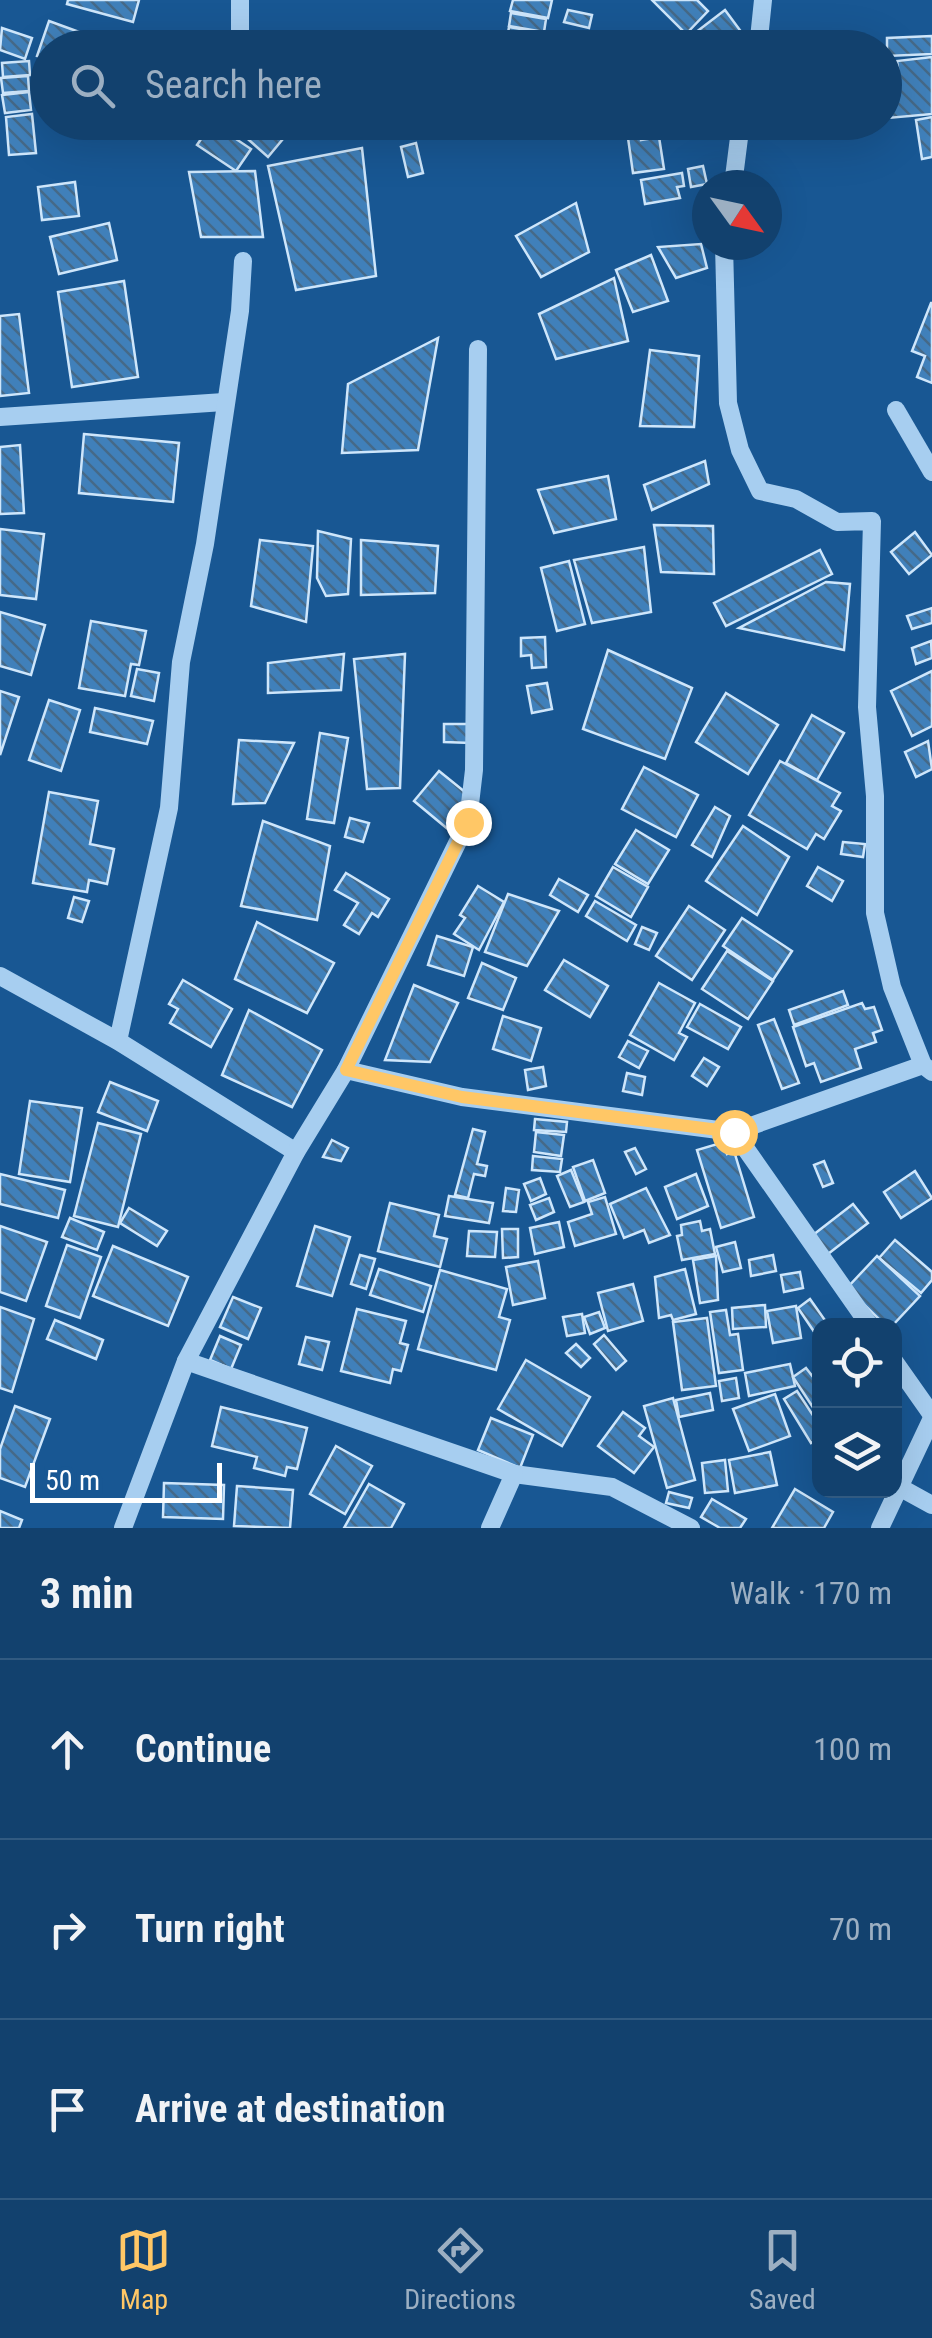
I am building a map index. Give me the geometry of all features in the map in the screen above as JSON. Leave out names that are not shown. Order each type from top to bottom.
[{"type":"street","points":[[240,0],[240,30]]},
{"type":"street","points":[[760,30],[763,0]]},
{"type":"street","points":[[735,170],[739,140]]},
{"type":"street","points":[[346,1070],[462,1097],[734,1132],[928,1068],[892,987],[875,913],[876,796],[867,706],[872,521],[836,522],[796,498],[760,491],[740,450],[728,404],[724,260]]},
{"type":"street","points":[[118,1041],[170,808],[181,662],[204,544],[240,311],[243,261]]},
{"type":"street","points":[[123,1528],[186,1362],[296,1152],[346,1070],[468,822],[474,770],[478,349]]},
{"type":"street","points":[[0,417],[224,402]]},
{"type":"street","points":[[896,410],[932,472]]},
{"type":"street","points":[[1,981],[118,1041],[296,1152]]},
{"type":"street","points":[[734,1132],[864,1318]]},
{"type":"street","points":[[186,1362],[514,1474],[612,1488],[692,1528]]},
{"type":"street","points":[[902,1373],[932,1416],[902,1484]]},
{"type":"street","points":[[490,1528],[514,1474]]},
{"type":"street","points":[[902,1489],[932,1505]]},
{"type":"street","points":[[880,1528],[895,1498]]},
{"type":"building","points":[[68,0],[139,0],[133,22],[67,4]]},
{"type":"building","points":[[513,0],[552,0],[548,18],[510,11]]},
{"type":"building","points":[[652,0],[697,0],[708,11],[690,30],[682,30]]},
{"type":"building","points":[[568,10],[592,15],[589,28],[564,22]]},
{"type":"building","points":[[725,10],[740,30],[699,30]]},
{"type":"building","points":[[511,13],[546,19],[544,30],[509,26]]},
{"type":"building","points":[[49,21],[74,30],[46,30]]},
{"type":"building","points":[[2,28],[30,37],[25,59],[0,50]]},
{"type":"building","points":[[932,36],[932,54],[902,55],[902,37]]},
{"type":"building","points":[[932,57],[932,114],[902,117],[902,60]]},
{"type":"building","points":[[29,61],[30,75],[3,77],[2,63]]},
{"type":"building","points":[[28,76],[29,91],[3,93],[1,78]]},
{"type":"building","points":[[29,92],[30,110],[5,113],[2,95]]},
{"type":"building","points":[[30,114],[30,140],[35,140],[36,153],[9,155],[6,117]]},
{"type":"building","points":[[932,117],[932,157],[922,159],[916,120]]},
{"type":"building","points":[[200,140],[238,140],[251,149],[236,171],[197,145]]},
{"type":"building","points":[[249,140],[282,140],[268,157]]},
{"type":"building","points":[[628,140],[659,140],[664,169],[633,173]]},
{"type":"building","points":[[416,143],[423,173],[408,177],[401,147]]},
{"type":"building","points":[[362,148],[376,276],[296,290],[268,166]]},
{"type":"building","points":[[703,166],[704,170],[692,170],[692,187],[691,187],[688,169]]},
{"type":"building","points":[[255,171],[263,237],[201,237],[189,172]]},
{"type":"building","points":[[682,173],[684,186],[677,187],[680,198],[645,204],[641,180]]},
{"type":"building","points":[[75,182],[79,216],[42,220],[38,187]]},
{"type":"building","points":[[576,203],[589,252],[541,277],[516,236]]},
{"type":"building","points":[[109,223],[117,260],[59,274],[50,237]]},
{"type":"building","points":[[692,245],[692,260],[705,260],[707,268],[676,278],[658,247]]},
{"type":"building","points":[[651,255],[668,301],[633,312],[616,270]]},
{"type":"building","points":[[614,278],[628,341],[556,359],[539,314]]},
{"type":"building","points":[[124,281],[138,377],[72,387],[58,292]]},
{"type":"building","points":[[931,303],[932,383],[917,377],[925,356],[912,351]]},
{"type":"building","points":[[19,314],[29,393],[0,396],[0,316]]},
{"type":"building","points":[[438,338],[418,450],[342,453],[348,384]]},
{"type":"building","points":[[650,350],[699,356],[694,427],[640,426]]},
{"type":"building","points":[[84,434],[179,443],[173,502],[79,493]]},
{"type":"building","points":[[20,445],[24,513],[0,514],[0,447]]},
{"type":"building","points":[[705,461],[709,484],[652,510],[644,485]]},
{"type":"building","points":[[608,476],[616,519],[554,533],[538,490]]},
{"type":"building","points":[[654,525],[713,526],[714,574],[661,572]]},
{"type":"building","points":[[0,529],[44,534],[36,599],[0,595]]},
{"type":"building","points":[[318,531],[351,539],[348,594],[326,596],[317,578]]},
{"type":"building","points":[[915,532],[932,555],[909,574],[891,552]]},
{"type":"building","points":[[260,540],[313,546],[306,622],[251,606]]},
{"type":"building","points":[[361,540],[438,546],[435,593],[361,595]]},
{"type":"building","points":[[644,547],[651,612],[592,623],[574,560]]},
{"type":"building","points":[[820,550],[832,574],[726,626],[714,603]]},
{"type":"building","points":[[569,561],[585,624],[557,631],[541,568]]},
{"type":"building","points":[[826,582],[850,584],[844,650],[739,628]]},
{"type":"building","points":[[932,608],[932,623],[912,629],[907,616]]},
{"type":"building","points":[[0,612],[45,625],[31,675],[0,666]]},
{"type":"building","points":[[91,621],[146,631],[139,665],[131,664],[125,696],[79,688]]},
{"type":"building","points":[[545,637],[546,667],[532,668],[531,655],[521,656],[521,638]]},
{"type":"building","points":[[931,641],[932,658],[916,664],[912,648]]},
{"type":"building","points":[[608,650],[692,688],[665,759],[583,729]]},
{"type":"building","points":[[344,654],[341,690],[268,693],[268,663]]},
{"type":"building","points":[[405,654],[400,788],[367,789],[354,659]]},
{"type":"building","points":[[137,669],[159,673],[154,701],[131,696]]},
{"type":"building","points":[[932,671],[932,726],[912,736],[891,691]]},
{"type":"building","points":[[547,683],[552,709],[532,713],[527,686]]},
{"type":"building","points":[[0,691],[19,697],[0,755]]},
{"type":"building","points":[[726,693],[778,725],[748,774],[696,742]]},
{"type":"building","points":[[49,700],[80,710],[61,771],[29,760]]},
{"type":"building","points":[[95,708],[153,721],[147,744],[90,732]]},
{"type":"building","points":[[812,715],[844,733],[817,780],[786,763]]},
{"type":"building","points":[[444,724],[472,724],[471,743],[444,742]]},
{"type":"building","points":[[320,733],[348,738],[334,823],[307,819]]},
{"type":"building","points":[[239,740],[294,743],[265,803],[233,804]]},
{"type":"building","points":[[928,741],[932,769],[916,777],[905,752]]},
{"type":"building","points":[[780,761],[840,793],[832,806],[841,811],[824,839],[816,834],[807,849],[749,815]]},
{"type":"building","points":[[644,767],[698,795],[676,837],[622,809]]},
{"type":"building","points":[[439,771],[470,796],[449,830],[414,801]]},
{"type":"building","points":[[49,792],[98,801],[90,844],[114,849],[107,884],[89,880],[87,892],[33,883]]},
{"type":"building","points":[[715,807],[730,816],[712,857],[692,845]]},
{"type":"building","points":[[350,818],[369,823],[363,842],[345,837]]},
{"type":"building","points":[[263,821],[330,846],[317,920],[241,906]]},
{"type":"building","points":[[743,826],[789,857],[757,915],[706,881]]},
{"type":"building","points":[[636,830],[669,850],[648,884],[615,864]]},
{"type":"building","points":[[843,842],[865,844],[863,857],[841,854]]},
{"type":"building","points":[[613,867],[648,887],[631,917],[596,896]]},
{"type":"building","points":[[818,867],[843,881],[832,901],[807,886]]},
{"type":"building","points":[[346,873],[389,899],[378,917],[372,913],[359,934],[344,925],[358,903],[335,890]]},
{"type":"building","points":[[559,879],[588,895],[578,912],[550,895]]},
{"type":"building","points":[[478,886],[504,902],[479,950],[454,934],[465,918],[460,915]]},
{"type":"building","points":[[508,894],[559,911],[527,966],[485,952]]},
{"type":"building","points":[[74,897],[89,901],[82,922],[68,918]]},
{"type":"building","points":[[595,901],[636,925],[627,941],[586,916]]},
{"type":"building","points":[[689,906],[725,930],[692,980],[656,956]]},
{"type":"building","points":[[742,918],[792,951],[773,980],[723,946]]},
{"type":"building","points":[[257,922],[334,963],[307,1013],[235,979]]},
{"type":"building","points":[[642,927],[657,933],[649,950],[635,944]]},
{"type":"building","points":[[437,936],[473,947],[464,976],[428,965]]},
{"type":"building","points":[[727,951],[773,981],[748,1019],[702,989]]},
{"type":"building","points":[[564,960],[608,986],[590,1017],[545,990]]},
{"type":"building","points":[[482,963],[516,978],[503,1010],[468,998]]},
{"type":"building","points":[[183,980],[232,1009],[211,1047],[170,1023],[178,1009],[169,1004]]},
{"type":"building","points":[[659,983],[695,1003],[679,1033],[687,1037],[674,1060],[630,1035]]},
{"type":"building","points":[[414,985],[458,1003],[430,1062],[385,1060]]},
{"type":"building","points":[[843,991],[848,1005],[794,1025],[789,1010]]},
{"type":"building","points":[[862,1003],[865,1009],[874,1007],[882,1030],[873,1033],[876,1042],[855,1049],[861,1068],[821,1082],[814,1063],[806,1066],[793,1027]]},
{"type":"building","points":[[700,1004],[741,1027],[728,1049],[687,1027]]},
{"type":"building","points":[[249,1010],[322,1050],[292,1107],[222,1075]]},
{"type":"building","points":[[503,1016],[541,1028],[531,1061],[493,1049]]},
{"type":"building","points":[[774,1019],[799,1083],[782,1089],[758,1025]]},
{"type":"building","points":[[628,1041],[648,1051],[639,1068],[619,1057]]},
{"type":"building","points":[[704,1058],[719,1067],[707,1086],[692,1076]]},
{"type":"building","points":[[543,1067],[546,1086],[528,1090],[525,1070]]},
{"type":"building","points":[[627,1073],[645,1077],[642,1095],[623,1091]]},
{"type":"building","points":[[110,1082],[158,1101],[147,1131],[98,1112]]},
{"type":"building","points":[[30,1101],[82,1108],[70,1182],[19,1174]]},
{"type":"building","points":[[535,1119],[567,1122],[566,1132],[534,1130]]},
{"type":"building","points":[[98,1123],[141,1134],[118,1227],[74,1216]]},
{"type":"building","points":[[473,1129],[485,1132],[477,1164],[487,1166],[485,1176],[474,1174],[468,1198],[455,1195]]},
{"type":"building","points":[[536,1132],[564,1135],[561,1156],[534,1152]]},
{"type":"building","points":[[332,1140],[348,1148],[341,1161],[323,1157]]},
{"type":"building","points":[[724,1142],[727,1154],[734,1151],[754,1217],[721,1228],[697,1150]]},
{"type":"building","points":[[635,1148],[646,1169],[636,1174],[625,1152]]},
{"type":"building","points":[[533,1156],[562,1159],[560,1172],[532,1170]]},
{"type":"building","points":[[593,1160],[605,1193],[585,1201],[573,1167]]},
{"type":"building","points":[[824,1161],[833,1183],[823,1187],[814,1165]]},
{"type":"building","points":[[571,1170],[584,1202],[570,1207],[557,1176]]},
{"type":"building","points":[[915,1171],[932,1198],[901,1218],[884,1192]]},
{"type":"building","points":[[0,1174],[65,1190],[58,1218],[0,1204]]},
{"type":"building","points":[[696,1174],[708,1206],[677,1219],[665,1187]]},
{"type":"building","points":[[540,1178],[546,1194],[531,1201],[524,1184]]},
{"type":"building","points":[[506,1188],[519,1190],[516,1212],[503,1211]]},
{"type":"building","points":[[646,1188],[670,1235],[649,1243],[644,1230],[624,1238],[610,1204]]},
{"type":"building","points":[[449,1196],[493,1203],[489,1223],[445,1216]]},
{"type":"building","points":[[605,1197],[616,1234],[575,1246],[568,1222],[592,1214],[588,1202]]},
{"type":"building","points":[[549,1198],[554,1212],[536,1220],[530,1205]]},
{"type":"building","points":[[390,1203],[439,1215],[434,1236],[447,1239],[440,1267],[378,1251]]},
{"type":"building","points":[[853,1204],[868,1223],[828,1254],[813,1235]]},
{"type":"building","points":[[129,1208],[167,1231],[157,1246],[120,1223]]},
{"type":"building","points":[[70,1218],[104,1232],[97,1250],[62,1237]]},
{"type":"building","points":[[700,1221],[702,1231],[710,1229],[715,1254],[682,1260],[677,1236],[682,1235],[681,1225]]},
{"type":"building","points":[[559,1222],[564,1247],[535,1254],[530,1228]]},
{"type":"building","points":[[0,1226],[47,1242],[26,1301],[0,1292]]},
{"type":"building","points":[[315,1226],[350,1237],[332,1296],[297,1286]]},
{"type":"building","points":[[502,1229],[518,1229],[518,1257],[503,1258]]},
{"type":"building","points":[[469,1231],[497,1232],[495,1257],[467,1256]]},
{"type":"building","points":[[895,1240],[932,1272],[932,1280],[921,1293],[879,1258]]},
{"type":"building","points":[[735,1242],[741,1268],[723,1272],[716,1247]]},
{"type":"building","points":[[67,1245],[101,1257],[80,1318],[46,1306]]},
{"type":"building","points":[[113,1246],[188,1277],[168,1326],[93,1296]]},
{"type":"building","points":[[360,1255],[375,1259],[366,1289],[351,1284]]},
{"type":"building","points":[[773,1255],[776,1271],[751,1276],[749,1260]]},
{"type":"building","points":[[716,1256],[718,1300],[700,1303],[693,1260]]},
{"type":"building","points":[[877,1256],[920,1296],[899,1318],[878,1318],[847,1288]]},
{"type":"building","points":[[538,1261],[545,1298],[513,1305],[506,1267]]},
{"type":"building","points":[[379,1269],[431,1286],[423,1312],[370,1295]]},
{"type":"building","points":[[685,1269],[696,1314],[673,1320],[671,1315],[659,1318],[655,1277]]},
{"type":"building","points":[[440,1270],[507,1289],[499,1317],[510,1320],[496,1370],[418,1349]]},
{"type":"building","points":[[800,1272],[803,1288],[784,1292],[781,1275]]},
{"type":"building","points":[[633,1284],[643,1321],[608,1331],[598,1293]]},
{"type":"building","points":[[233,1297],[261,1308],[248,1339],[220,1327]]},
{"type":"building","points":[[810,1299],[823,1318],[812,1318],[812,1329],[798,1308]]},
{"type":"building","points":[[765,1305],[766,1327],[733,1329],[732,1308]]},
{"type":"building","points":[[796,1306],[801,1338],[773,1343],[767,1311]]},
{"type":"building","points":[[0,1307],[34,1319],[12,1392],[0,1388]]},
{"type":"building","points":[[357,1309],[406,1321],[400,1343],[408,1345],[401,1371],[393,1369],[390,1383],[341,1371]]},
{"type":"building","points":[[726,1310],[730,1335],[738,1334],[743,1370],[719,1373],[710,1312]]},
{"type":"building","points":[[599,1312],[605,1328],[590,1334],[584,1317]]},
{"type":"building","points":[[582,1314],[585,1333],[567,1336],[563,1317]]},
{"type":"building","points":[[707,1318],[716,1386],[682,1390],[673,1322]]},
{"type":"building","points":[[55,1320],[103,1340],[96,1359],[47,1339]]},
{"type":"building","points":[[604,1335],[626,1361],[616,1370],[594,1344]]},
{"type":"building","points":[[220,1336],[241,1345],[231,1369],[210,1360]]},
{"type":"building","points":[[306,1337],[329,1342],[322,1370],[299,1364]]},
{"type":"building","points":[[576,1344],[590,1358],[581,1367],[566,1353]]},
{"type":"building","points":[[526,1360],[590,1397],[562,1446],[498,1409]]},
{"type":"building","points":[[790,1364],[795,1386],[749,1396],[745,1373]]},
{"type":"building","points":[[806,1368],[812,1376],[812,1406],[793,1377]]},
{"type":"building","points":[[736,1378],[739,1398],[722,1401],[719,1381]]},
{"type":"building","points":[[797,1391],[812,1414],[812,1442],[811,1443],[784,1399]]},
{"type":"building","points":[[710,1393],[713,1410],[679,1417],[676,1400]]},
{"type":"building","points":[[775,1394],[790,1436],[749,1451],[733,1409]]},
{"type":"building","points":[[673,1398],[695,1480],[667,1488],[644,1406]]},
{"type":"building","points":[[15,1406],[50,1419],[25,1487],[0,1478],[0,1449]]},
{"type":"building","points":[[221,1407],[307,1428],[297,1469],[287,1467],[285,1476],[254,1468],[257,1457],[212,1446]]},
{"type":"building","points":[[623,1412],[645,1428],[639,1436],[654,1447],[634,1473],[598,1446]]},
{"type":"building","points":[[491,1418],[533,1435],[520,1468],[478,1450]]},
{"type":"building","points":[[336,1446],[372,1466],[345,1514],[310,1494]]},
{"type":"building","points":[[770,1452],[777,1485],[735,1493],[729,1460]]},
{"type":"building","points":[[725,1460],[728,1491],[705,1493],[702,1463]]},
{"type":"building","points":[[164,1483],[224,1485],[223,1519],[163,1517]]},
{"type":"building","points":[[369,1484],[404,1504],[391,1528],[344,1528]]},
{"type":"building","points":[[237,1486],[293,1490],[290,1528],[234,1526]]},
{"type":"building","points":[[795,1489],[833,1512],[824,1528],[772,1528]]},
{"type":"building","points":[[669,1492],[692,1498],[689,1508],[666,1503]]},
{"type":"building","points":[[712,1499],[746,1519],[740,1528],[720,1528],[701,1517]]},
{"type":"building","points":[[0,1511],[22,1520],[19,1528],[0,1528]]},
{"type":"route","points":[[468,822],[346,1070],[462,1097],[734,1132]]}]
